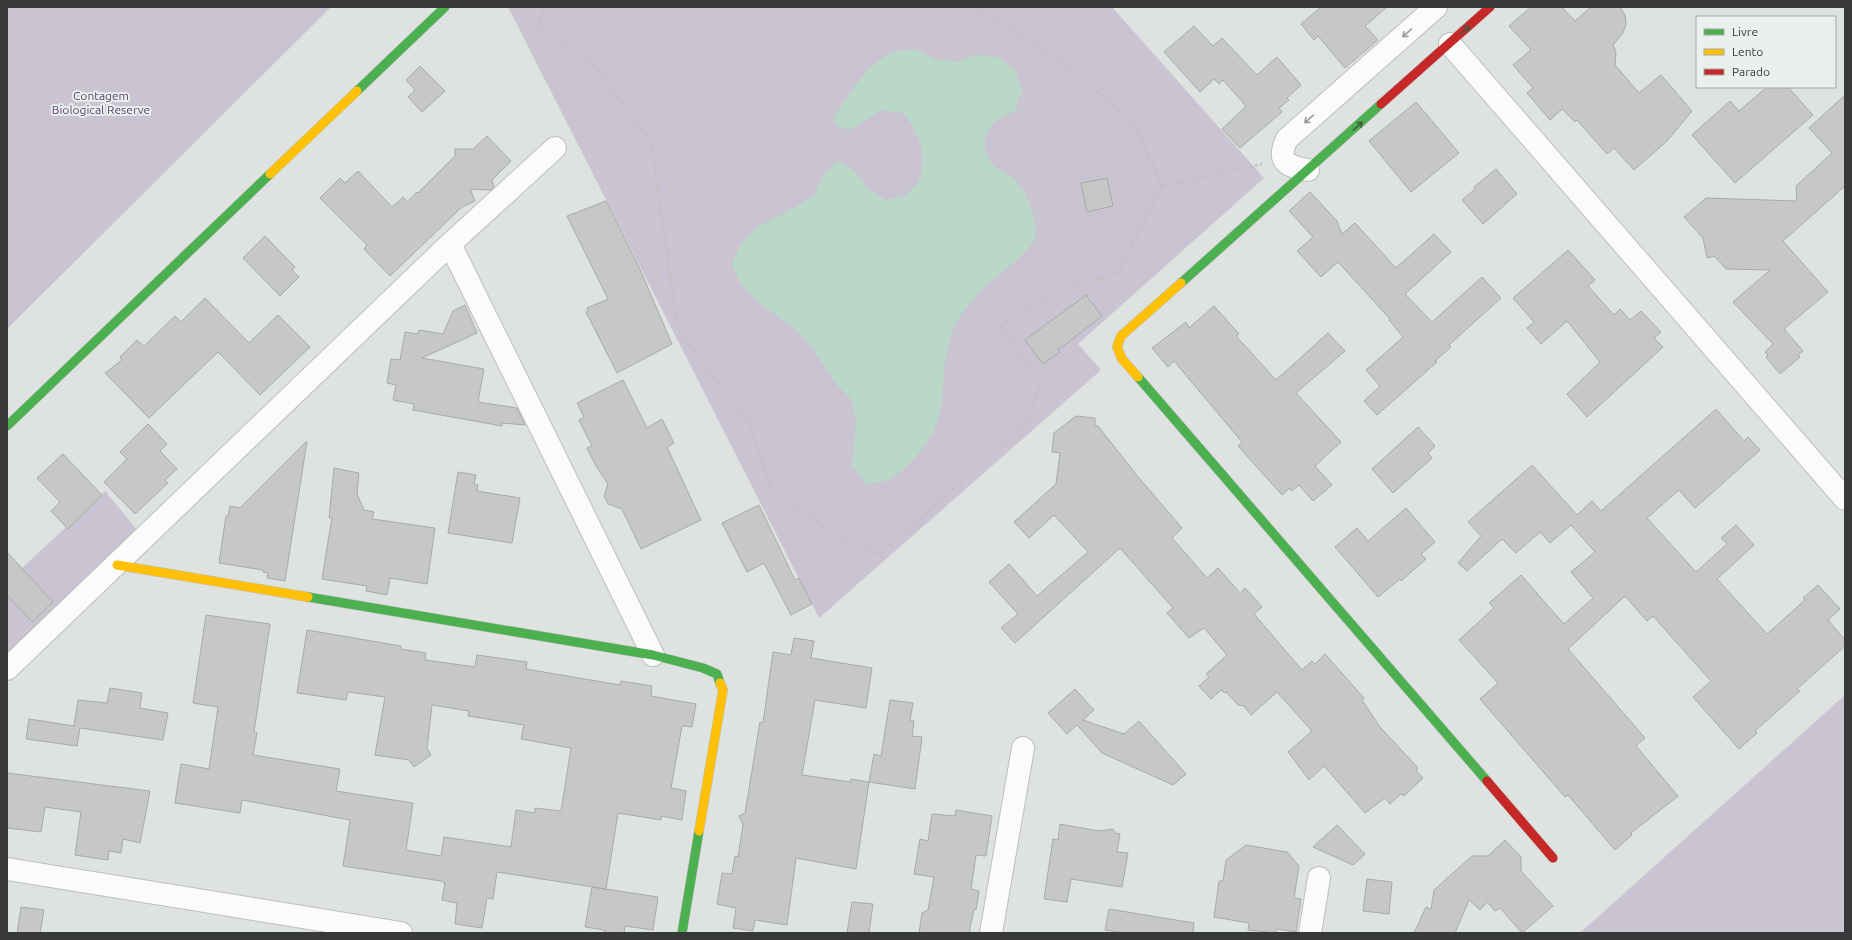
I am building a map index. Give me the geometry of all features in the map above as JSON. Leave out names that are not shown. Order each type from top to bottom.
[{"type":"street","points":[[7,426],[445,7]]},
{"type":"street","points":[[1490,7],[1121,336],[1117,347],[1122,359],[1553,858]]},
{"type":"street","points":[[1308,170],[1290,165],[1284,159],[1282,151],[1287,139],[1424,11]]},
{"type":"street","points":[[1450,44],[1845,499]]},
{"type":"street","points":[[7,669],[450,244],[555,148]]},
{"type":"street","points":[[450,244],[653,655]]},
{"type":"street","points":[[117,565],[653,655],[703,668],[717,674],[723,690],[682,933]]},
{"type":"street","points":[[991,933],[1023,748]]},
{"type":"street","points":[[7,869],[401,933]]},
{"type":"street","points":[[1310,933],[1319,878]]},
{"type":"path","points":[[544,7],[540,27],[595,66],[651,142],[678,330],[748,421],[772,491],[838,536],[880,555],[957,486],[1031,416],[1040,383],[1000,325],[1063,289],[1118,273],[1162,186]]},
{"type":"path","points":[[973,7],[1060,59],[1134,123],[1162,186]]},
{"type":"path","points":[[1162,186],[1284,159]]},
{"type":"green space","name":"Contagem Biological Reserve","points":[[7,7],[331,7],[7,329]]},
{"type":"green space","points":[[508,7],[1112,7],[1264,178],[1078,344],[1101,370],[819,618]]},
{"type":"green space","points":[[105,491],[138,531],[7,657],[7,582]]},
{"type":"green space","points":[[1845,695],[1845,933],[1580,933]]},
{"type":"shaded area","points":[[915,49],[934,59],[956,62],[976,55],[998,57],[1015,70],[1022,91],[1015,111],[996,121],[991,126],[985,137],[984,143],[987,155],[994,166],[1010,175],[1022,188],[1033,214],[1036,230],[1035,237],[1028,249],[982,290],[959,318],[947,350],[939,417],[930,438],[923,448],[899,473],[882,482],[866,484],[852,465],[856,420],[851,399],[837,385],[810,345],[794,328],[758,302],[742,286],[732,265],[740,245],[755,228],[794,208],[814,195],[824,174],[838,161],[854,170],[867,188],[886,200],[907,195],[919,179],[923,160],[917,135],[904,113],[882,110],[849,130],[837,126],[834,119],[851,91],[875,64],[893,52]]},
{"type":"building","points":[[1321,7],[1387,7],[1365,26],[1378,40],[1345,68],[1318,36],[1314,40],[1301,24]]},
{"type":"building","points":[[1531,7],[1562,7],[1575,21],[1591,7],[1620,7],[1625,15],[1626,24],[1623,33],[1613,45],[1616,52],[1615,65],[1639,93],[1661,75],[1692,111],[1667,141],[1634,170],[1614,148],[1607,154],[1577,120],[1575,122],[1562,109],[1550,120],[1527,93],[1533,88],[1513,65],[1531,50],[1509,26]]},
{"type":"building","points":[[1194,26],[1213,46],[1222,38],[1257,75],[1277,57],[1301,85],[1287,98],[1289,100],[1279,108],[1282,112],[1240,148],[1222,129],[1246,106],[1223,80],[1219,84],[1214,79],[1200,92],[1164,52]]},
{"type":"building","points":[[420,66],[445,91],[422,112],[408,97],[415,90],[406,80]]},
{"type":"building","points":[[1766,88],[1789,88],[1813,115],[1735,183],[1692,135],[1730,101],[1739,111]]},
{"type":"building","points":[[1845,95],[1845,186],[1783,241],[1828,292],[1784,329],[1803,351],[1798,355],[1800,357],[1780,374],[1766,357],[1768,355],[1765,352],[1773,344],[1733,302],[1770,270],[1726,269],[1714,256],[1707,258],[1703,238],[1684,217],[1706,198],[1797,201],[1796,186],[1832,153],[1809,128]]},
{"type":"building","points":[[1416,102],[1459,153],[1411,192],[1369,141]]},
{"type":"building","points":[[487,136],[511,161],[492,180],[494,187],[491,190],[470,189],[475,201],[462,207],[390,276],[364,249],[367,245],[320,198],[340,178],[345,183],[358,171],[392,207],[403,197],[407,202],[455,156],[455,149],[473,149]]},
{"type":"building","points":[[1496,169],[1517,194],[1483,224],[1462,200],[1475,189],[1474,187]]},
{"type":"building","points":[[1107,178],[1113,206],[1087,212],[1081,183]]},
{"type":"building","points":[[1310,192],[1337,221],[1342,234],[1355,223],[1396,268],[1434,234],[1451,252],[1405,294],[1432,322],[1482,277],[1501,298],[1449,345],[1451,347],[1435,361],[1437,362],[1377,415],[1364,401],[1380,386],[1366,370],[1403,337],[1389,320],[1390,319],[1338,262],[1321,277],[1297,251],[1313,237],[1289,211]]},
{"type":"building","points":[[606,201],[639,267],[672,344],[617,373],[586,312],[588,311],[587,308],[608,299],[567,216]]},
{"type":"building","points":[[265,236],[295,267],[292,270],[299,277],[280,296],[243,258]]},
{"type":"building","points":[[1568,250],[1595,280],[1588,286],[1614,315],[1620,309],[1630,320],[1641,311],[1661,332],[1654,338],[1663,347],[1587,417],[1567,394],[1600,362],[1567,321],[1541,344],[1527,328],[1534,322],[1513,298]]},
{"type":"building","points":[[1086,295],[1102,316],[1058,350],[1060,352],[1043,364],[1025,340]]},
{"type":"building","points":[[205,298],[249,343],[278,315],[310,347],[260,395],[218,352],[149,418],[105,373],[122,360],[120,357],[137,340],[144,346],[175,316],[181,322]]},
{"type":"building","points":[[465,305],[477,333],[422,358],[484,369],[478,402],[517,408],[525,425],[502,423],[502,426],[413,410],[414,404],[393,400],[396,385],[387,383],[391,359],[400,360],[405,332],[418,334],[419,330],[443,334],[453,311]]},
{"type":"building","points":[[1214,306],[1239,334],[1236,336],[1276,380],[1328,333],[1345,351],[1296,393],[1341,442],[1315,466],[1332,485],[1313,501],[1299,485],[1292,491],[1290,488],[1282,495],[1238,446],[1242,442],[1174,361],[1168,367],[1152,348],[1186,322],[1189,328]]},
{"type":"building","points":[[623,380],[647,428],[662,419],[674,443],[667,447],[701,520],[641,549],[622,509],[608,504],[604,496],[608,484],[596,466],[587,448],[592,446],[579,420],[584,417],[577,403]]},
{"type":"building","points":[[1716,409],[1744,441],[1748,437],[1760,450],[1695,508],[1679,490],[1647,518],[1696,572],[1727,544],[1721,538],[1736,525],[1754,545],[1717,579],[1767,634],[1805,600],[1803,598],[1818,585],[1840,609],[1828,620],[1845,640],[1845,646],[1797,689],[1800,691],[1755,731],[1757,733],[1739,749],[1693,697],[1711,681],[1653,616],[1647,621],[1625,596],[1568,649],[1645,738],[1636,746],[1678,796],[1631,833],[1632,835],[1615,850],[1568,795],[1565,797],[1480,699],[1498,683],[1459,640],[1494,608],[1489,603],[1521,575],[1564,624],[1593,598],[1571,572],[1595,552],[1571,525],[1550,543],[1540,532],[1516,553],[1502,539],[1467,571],[1458,563],[1481,536],[1468,522],[1532,465],[1577,515],[1592,501],[1601,511]]},
{"type":"building","points":[[1076,416],[1095,418],[1095,425],[1098,426],[1139,478],[1182,528],[1172,538],[1207,578],[1218,568],[1240,593],[1245,588],[1262,607],[1254,614],[1302,670],[1312,661],[1315,664],[1325,654],[1364,698],[1362,700],[1380,727],[1418,768],[1416,770],[1423,778],[1404,796],[1401,794],[1390,804],[1385,798],[1365,813],[1324,766],[1309,780],[1288,752],[1312,731],[1277,692],[1251,715],[1244,706],[1238,705],[1226,692],[1225,693],[1221,690],[1211,699],[1199,686],[1209,677],[1206,674],[1227,655],[1204,628],[1189,638],[1167,613],[1173,608],[1120,548],[1015,643],[1001,628],[1018,614],[989,582],[1009,564],[1037,596],[1088,552],[1054,515],[1029,538],[1014,522],[1056,484],[1060,453],[1052,452],[1054,433]]},
{"type":"building","points":[[148,424],[167,444],[160,451],[177,469],[165,480],[168,483],[135,514],[104,482],[127,459],[120,452]]},
{"type":"building","points":[[1418,427],[1435,446],[1428,453],[1432,458],[1393,493],[1372,469]]},
{"type":"building","points":[[307,441],[285,581],[267,578],[268,573],[263,572],[263,570],[219,563],[226,516],[228,516],[230,506],[240,508]]},
{"type":"building","points":[[63,454],[102,495],[68,529],[51,511],[60,502],[37,478]]},
{"type":"building","points":[[334,468],[359,473],[357,494],[364,510],[374,512],[372,519],[435,528],[427,584],[390,578],[387,595],[366,591],[367,586],[322,579],[332,517],[329,518]]},
{"type":"building","points":[[458,472],[476,475],[474,484],[478,485],[477,491],[520,498],[512,543],[448,533]]},
{"type":"building","points":[[759,505],[795,580],[799,578],[812,604],[791,615],[764,563],[747,572],[722,523]]},
{"type":"building","points":[[1406,508],[1435,542],[1421,554],[1426,559],[1401,581],[1400,579],[1378,597],[1335,547],[1357,528],[1368,541]]},
{"type":"building","points":[[7,552],[53,602],[32,622],[7,595]]},
{"type":"building","points":[[206,615],[270,624],[254,732],[257,733],[253,755],[340,769],[336,791],[413,803],[406,850],[441,856],[444,837],[511,847],[516,810],[535,813],[535,808],[561,811],[571,748],[521,739],[524,725],[468,716],[469,711],[432,705],[427,748],[431,755],[414,767],[409,760],[375,755],[385,697],[348,692],[346,700],[297,693],[307,630],[401,646],[401,649],[426,653],[425,660],[475,667],[477,655],[527,662],[526,669],[620,685],[621,681],[652,686],[651,696],[696,704],[692,727],[682,726],[671,788],[686,791],[682,820],[661,816],[661,820],[618,813],[606,889],[497,872],[493,899],[487,898],[482,928],[455,924],[457,903],[442,900],[445,883],[441,881],[343,866],[350,820],[242,800],[240,813],[175,803],[181,764],[209,769],[218,707],[193,703]]},
{"type":"building","points":[[794,638],[814,641],[811,658],[872,668],[866,708],[815,700],[802,775],[851,782],[851,779],[869,782],[856,869],[796,858],[787,925],[755,920],[753,931],[733,928],[736,908],[717,904],[722,873],[732,874],[735,856],[738,857],[743,825],[739,816],[745,813],[760,722],[763,723],[773,652],[791,655]]},
{"type":"building","points":[[110,688],[142,693],[140,708],[168,713],[163,740],[80,728],[77,746],[26,739],[29,719],[74,726],[78,700],[107,703]]},
{"type":"building","points":[[1075,689],[1094,710],[1083,720],[1124,734],[1139,721],[1186,774],[1173,785],[1102,753],[1077,725],[1067,734],[1048,713]]},
{"type":"building","points":[[890,700],[913,703],[910,720],[914,721],[912,736],[922,737],[915,789],[869,782],[874,754],[881,756]]},
{"type":"building","points":[[7,773],[150,791],[140,843],[123,839],[121,853],[109,851],[108,860],[75,855],[81,812],[45,807],[41,832],[7,828]]},
{"type":"building","points":[[956,810],[992,816],[986,856],[976,855],[971,889],[979,891],[976,910],[974,909],[969,933],[919,933],[922,913],[928,910],[934,877],[914,874],[920,839],[928,841],[932,814],[955,816]]},
{"type":"building","points":[[1060,824],[1099,831],[1113,829],[1115,833],[1120,834],[1117,852],[1128,853],[1122,887],[1071,879],[1067,902],[1044,899],[1053,839],[1058,840]]},
{"type":"building","points":[[1337,825],[1365,854],[1353,865],[1313,847]]},
{"type":"building","points":[[1505,840],[1521,857],[1521,871],[1553,906],[1522,933],[1500,908],[1495,911],[1487,902],[1480,910],[1469,900],[1455,933],[1414,933],[1426,907],[1431,909],[1434,890],[1472,856],[1488,856]]},
{"type":"building","points":[[1246,845],[1287,852],[1299,866],[1294,898],[1301,899],[1296,932],[1276,929],[1276,933],[1248,930],[1249,923],[1214,917],[1219,881],[1223,881],[1226,860]]},
{"type":"building","points":[[1367,879],[1392,882],[1389,914],[1363,911]]},
{"type":"building","points":[[592,887],[658,897],[653,930],[625,926],[624,933],[604,933],[605,930],[585,927]]},
{"type":"building","points":[[852,902],[873,904],[869,933],[847,933]]},
{"type":"building","points":[[21,907],[44,910],[40,933],[17,933]]},
{"type":"building","points":[[1109,909],[1194,923],[1193,933],[1124,933],[1105,930]]},
{"type":"traffic: fast","points":[[357,91],[445,7]]},
{"type":"traffic: fast","points":[[1181,283],[1381,104]]},
{"type":"traffic: fast","points":[[7,426],[270,174]]},
{"type":"traffic: fast","points":[[1138,377],[1487,781]]},
{"type":"traffic: fast","points":[[308,597],[653,655],[703,668],[717,674],[720,683]]},
{"type":"traffic: fast","points":[[682,933],[699,831]]},
{"type":"traffic: slow","points":[[270,174],[357,91]]},
{"type":"traffic: slow","points":[[1138,377],[1122,359],[1117,347],[1121,336],[1181,283]]},
{"type":"traffic: slow","points":[[117,565],[308,597]]},
{"type":"traffic: slow","points":[[699,831],[723,690],[720,683]]},
{"type":"traffic: jam","points":[[1381,104],[1490,7]]},
{"type":"traffic: jam","points":[[1487,781],[1553,858]]}]
